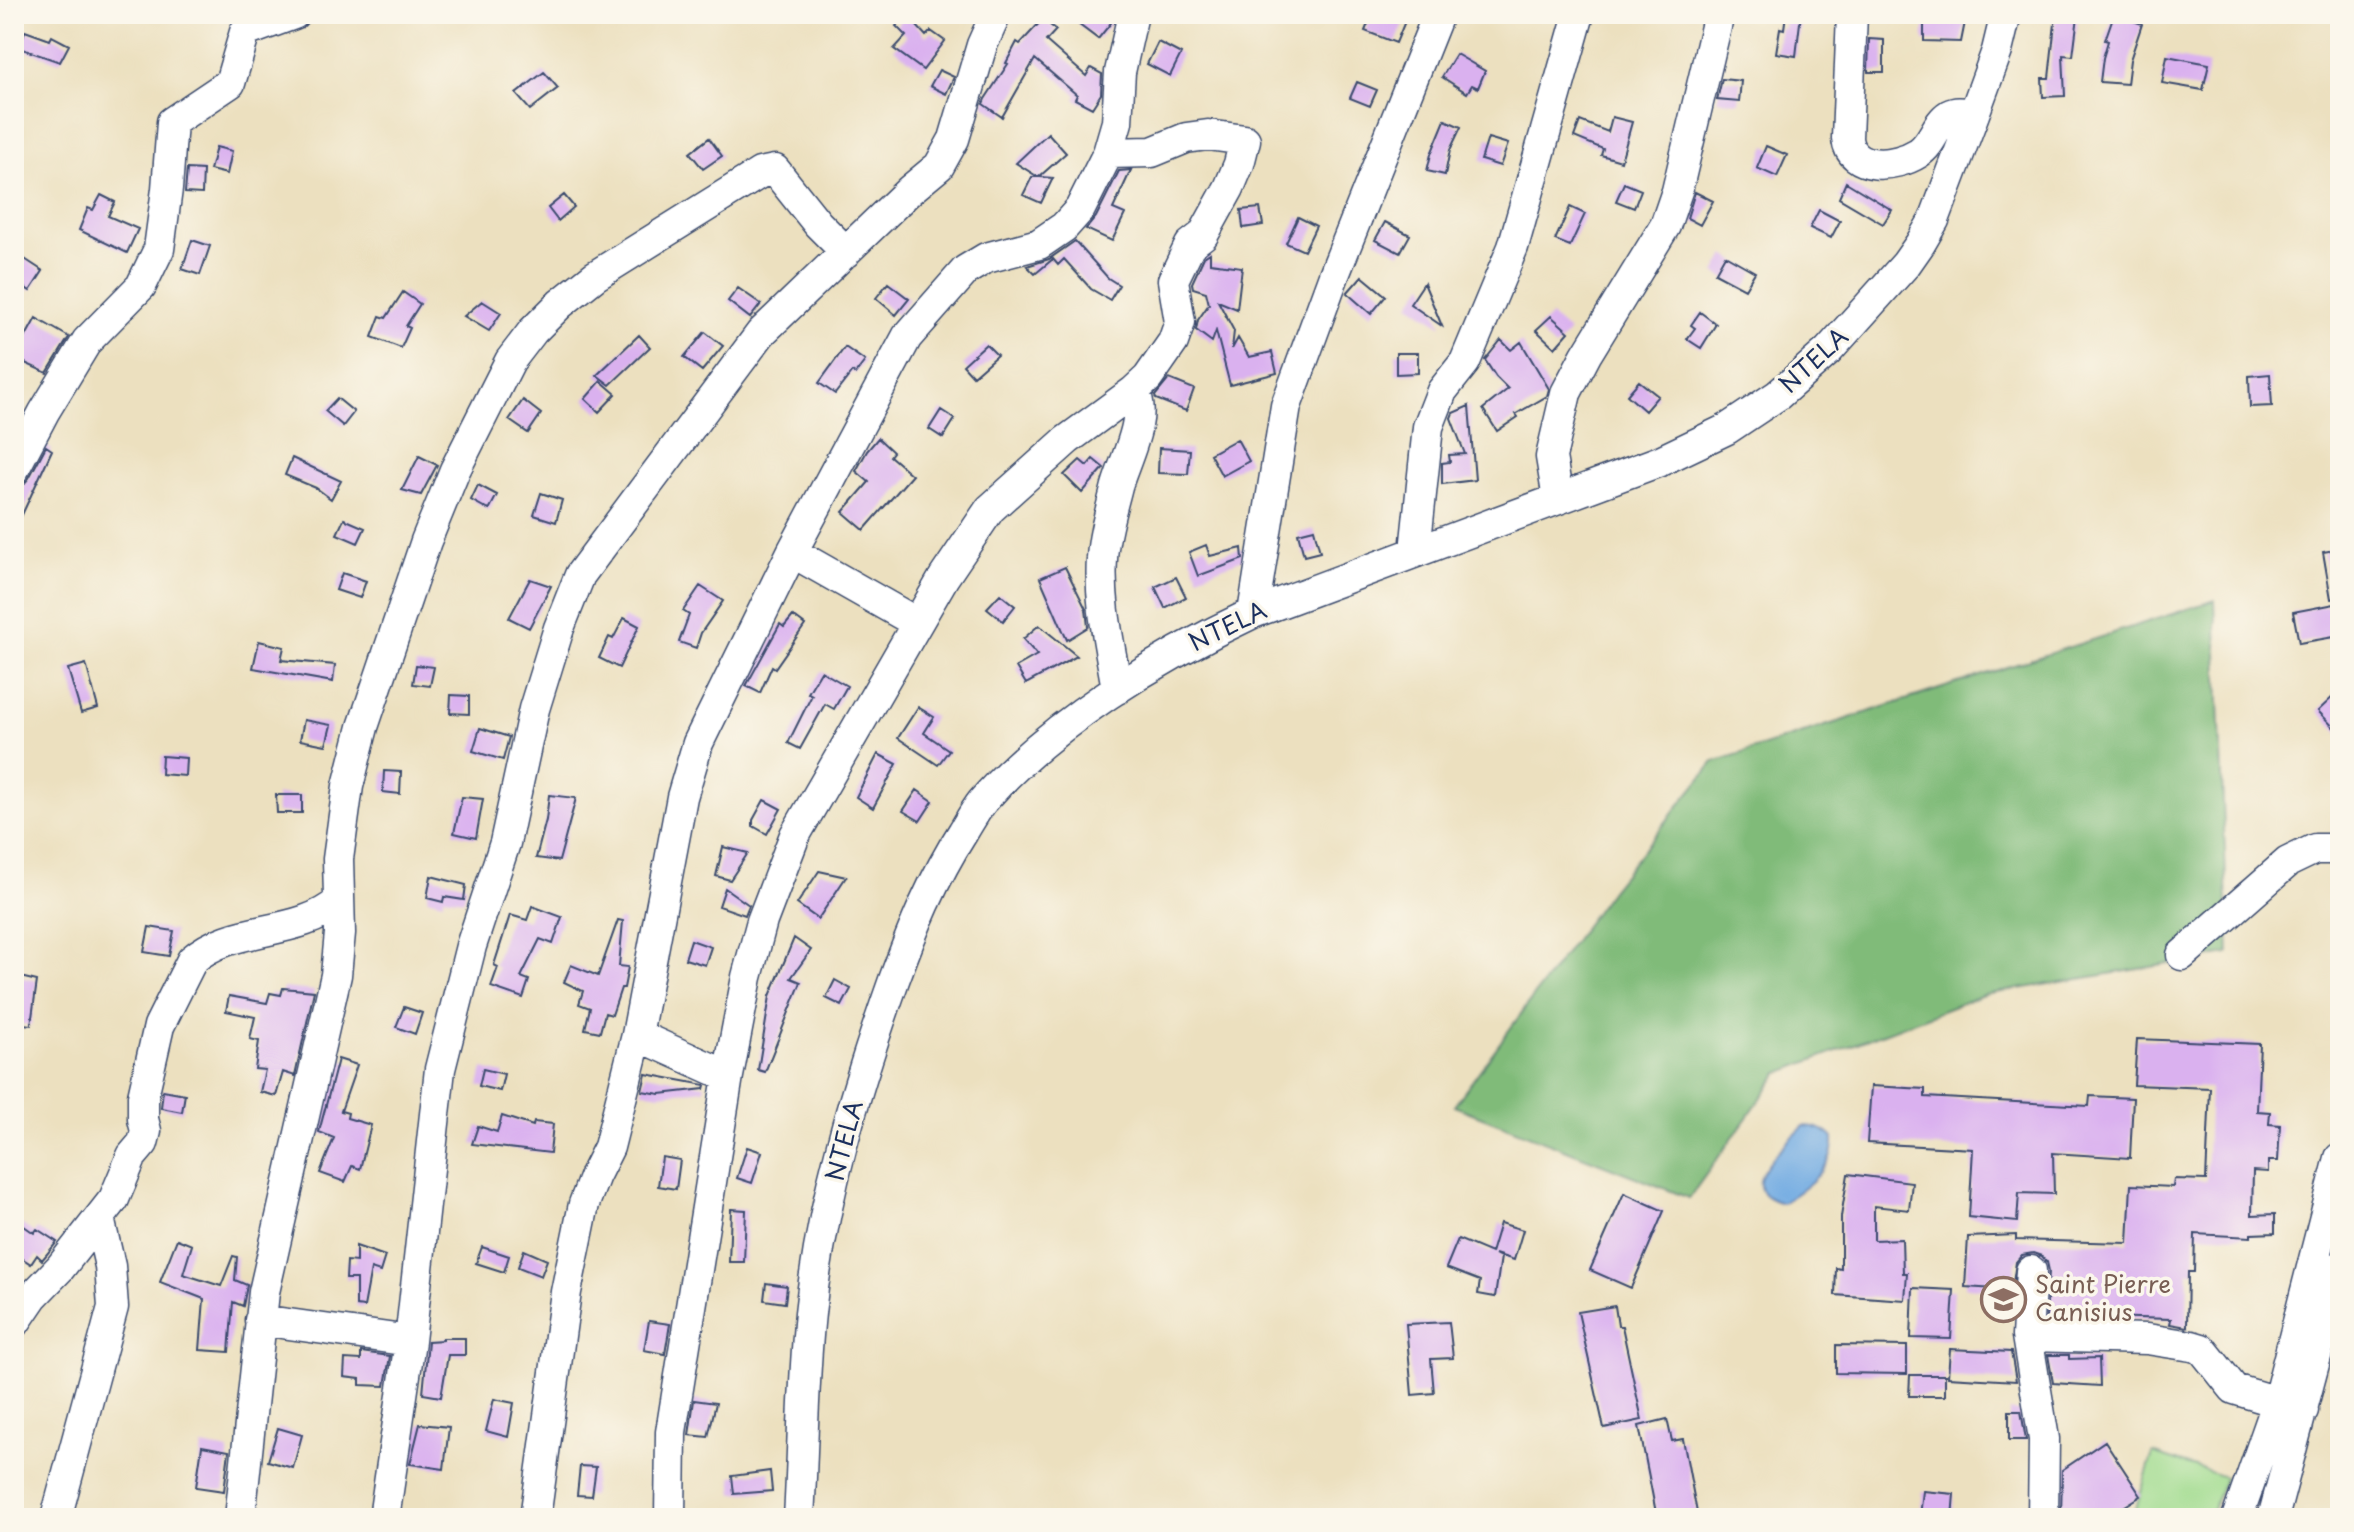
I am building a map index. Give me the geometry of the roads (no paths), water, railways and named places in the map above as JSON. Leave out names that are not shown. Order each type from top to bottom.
[{"type":"street","points":[[14,469],[87,341],[141,286],[159,249],[172,122],[230,83],[245,32],[294,14]]},
{"type":"street","points":[[384,1518],[410,1341],[440,1069],[471,946],[505,843],[534,709],[580,575],[761,333],[939,166],[954,139],[982,45],[996,14]]},
{"type":"street","points":[[535,1518],[566,1292],[584,1204],[609,1147],[637,1035],[682,797],[698,743],[792,552],[907,337],[966,270],[986,258],[1039,244],[1064,227],[1080,209],[1108,153],[1117,122],[1120,72],[1133,14]]},
{"type":"street","points":[[1415,551],[1428,427],[1442,391],[1465,362],[1513,247],[1579,14]]},
{"type":"street","points":[[1558,499],[1551,457],[1566,393],[1665,226],[1677,191],[1719,14]]},
{"type":"street","points":[[1852,14],[1847,138],[1848,149],[1854,156],[1868,163],[1901,161],[1919,153],[1931,142],[1946,117],[1957,112],[1974,114]]},
{"type":"street","name":"NTELA","points":[[799,1518],[810,1313],[819,1253],[849,1117],[914,922],[946,859],[981,803],[1031,753],[1117,689],[1171,655],[1253,613],[1660,461],[1727,429],[1778,395],[1828,351],[1906,264],[1920,244],[1934,220],[1974,114],[1997,51],[2006,14]]},
{"type":"street","points":[[1253,613],[1286,406],[1334,275],[1436,20]]},
{"type":"street","points":[[670,1518],[671,1432],[728,1076],[762,921],[795,835],[917,623],[964,545],[990,509],[1067,440],[1134,391],[1148,378],[1173,342],[1180,322],[1173,280],[1190,245],[1203,235],[1229,188],[1245,140],[1208,135],[1186,138],[1152,152],[1108,153]]},
{"type":"street","points":[[240,1518],[267,1278],[336,975],[340,933],[338,859],[348,786],[363,727],[398,619],[455,470],[510,361],[533,331],[560,304],[595,276],[760,173],[775,170],[818,224],[846,252]]},
{"type":"street","points":[[1117,689],[1103,599],[1102,557],[1118,483],[1135,432],[1138,398],[1134,391]]},
{"type":"street","points":[[792,552],[917,623]]},
{"type":"street","points":[[2182,955],[2288,862],[2315,849],[2340,849]]},
{"type":"street","points":[[14,1324],[33,1296],[60,1268],[114,1199],[132,1156],[145,1137],[143,1096],[159,1026],[192,960],[199,954],[247,935],[321,916],[338,902]]},
{"type":"street","points":[[637,1035],[728,1076]]},
{"type":"street","points":[[2273,1518],[2290,1407],[2340,1158]]},
{"type":"street","points":[[56,1518],[113,1307],[110,1266],[99,1218]]},
{"type":"street","points":[[2237,1518],[2290,1407],[2340,1266]]},
{"type":"street","points":[[2031,1271],[2027,1336],[2044,1439],[2043,1518]]},
{"type":"street","points":[[260,1320],[410,1341]]},
{"type":"street","points":[[2027,1336],[2147,1339],[2192,1346],[2202,1349],[2234,1389],[2290,1407]]},
{"type":"water","points":[[1804,1126],[1827,1132],[1833,1138],[1832,1149],[1817,1176],[1782,1203],[1767,1196],[1760,1188],[1761,1177],[1775,1155]]},
{"type":"place","name":"Saint Pierre Canisius","points":[[2004,1299]]}]
